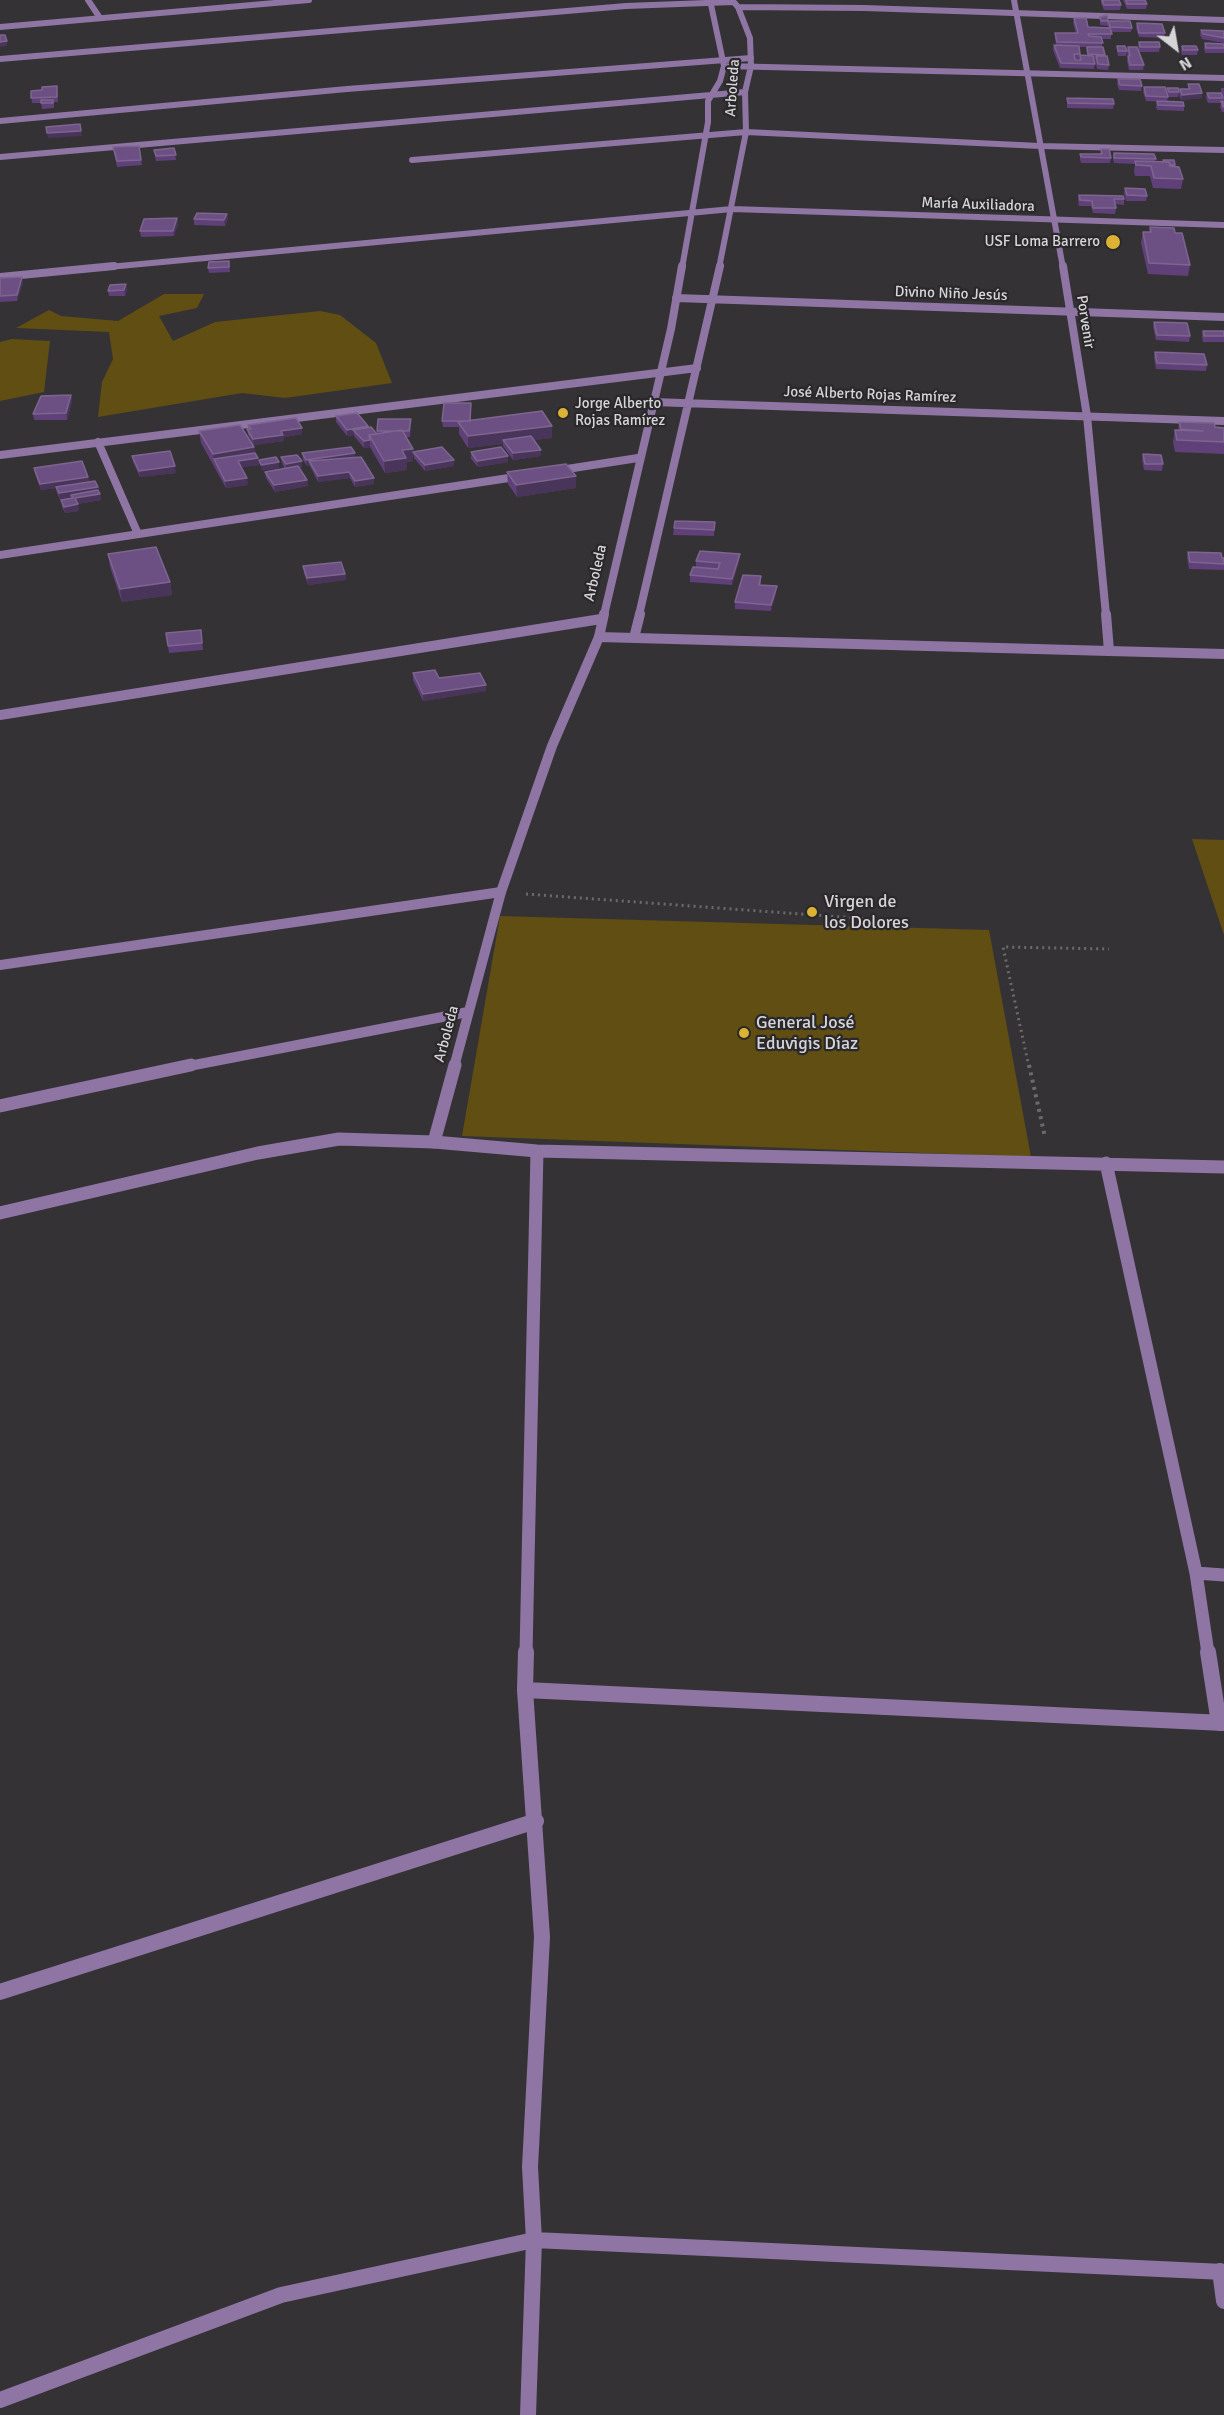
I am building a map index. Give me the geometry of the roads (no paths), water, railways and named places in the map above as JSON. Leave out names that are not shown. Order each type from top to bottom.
[{"type":"street","points":[[88,0],[100,18]]},
{"type":"street","points":[[0,27],[309,0]]},
{"type":"street","name":"Porvenir","points":[[1014,0],[1056,221],[1087,416],[1109,651]]},
{"type":"street","points":[[0,58],[709,1],[1224,20]]},
{"type":"street","name":"Arboleda","points":[[434,1142],[501,892],[552,746],[598,637],[676,298],[706,134],[708,101],[720,81],[723,62],[709,1]]},
{"type":"street","name":"Arboleda","points":[[634,638],[713,300],[746,132],[745,92],[751,66],[750,38],[734,3]]},
{"type":"street","points":[[0,121],[751,58]]},
{"type":"street","points":[[723,62],[751,66],[1224,78]]},
{"type":"street","points":[[0,157],[745,92]]},
{"type":"street","points":[[412,160],[746,132],[1040,146],[1224,150]]},
{"type":"street","name":"María Auxiliadora","points":[[0,277],[732,209],[1224,225]]},
{"type":"street","name":"Divino Niño Jesús","points":[[676,298],[1224,316]]},
{"type":"street","points":[[0,455],[697,368]]},
{"type":"street","name":"José Alberto Rojas Ramírez","points":[[652,402],[1224,422]]},
{"type":"street","points":[[98,442],[138,534]]},
{"type":"street","points":[[545,472],[638,458]]},
{"type":"street","points":[[0,555],[534,474]]},
{"type":"street","points":[[0,715],[601,619]]},
{"type":"street","points":[[598,637],[1224,654]]},
{"type":"street","points":[[0,965],[501,892]]},
{"type":"street","points":[[0,1106],[265,1049],[468,1012]]},
{"type":"street","points":[[0,1213],[258,1153],[339,1139],[434,1142],[537,1151],[1050,1161],[1224,1167]]},
{"type":"street","points":[[528,2415],[534,2240],[530,2167],[542,1937],[536,1821],[525,1690],[537,1151]]},
{"type":"street","points":[[525,1690],[1221,1723],[1196,1573],[1106,1163]]},
{"type":"street","points":[[1196,1573],[1224,1575]]},
{"type":"street","points":[[0,1992],[536,1821]]},
{"type":"street","points":[[0,2400],[281,2295],[534,2240],[1222,2272],[1224,2301]]},
{"type":"place","name":"USF Loma Barrero","points":[[1113,242]]},
{"type":"place","name":"Jorge Alberto Rojas Ramírez","points":[[563,413]]},
{"type":"place","name":"Virgen de los Dolores","points":[[812,912]]},
{"type":"place","name":"General José Eduvigis Díaz","points":[[744,1033]]}]
